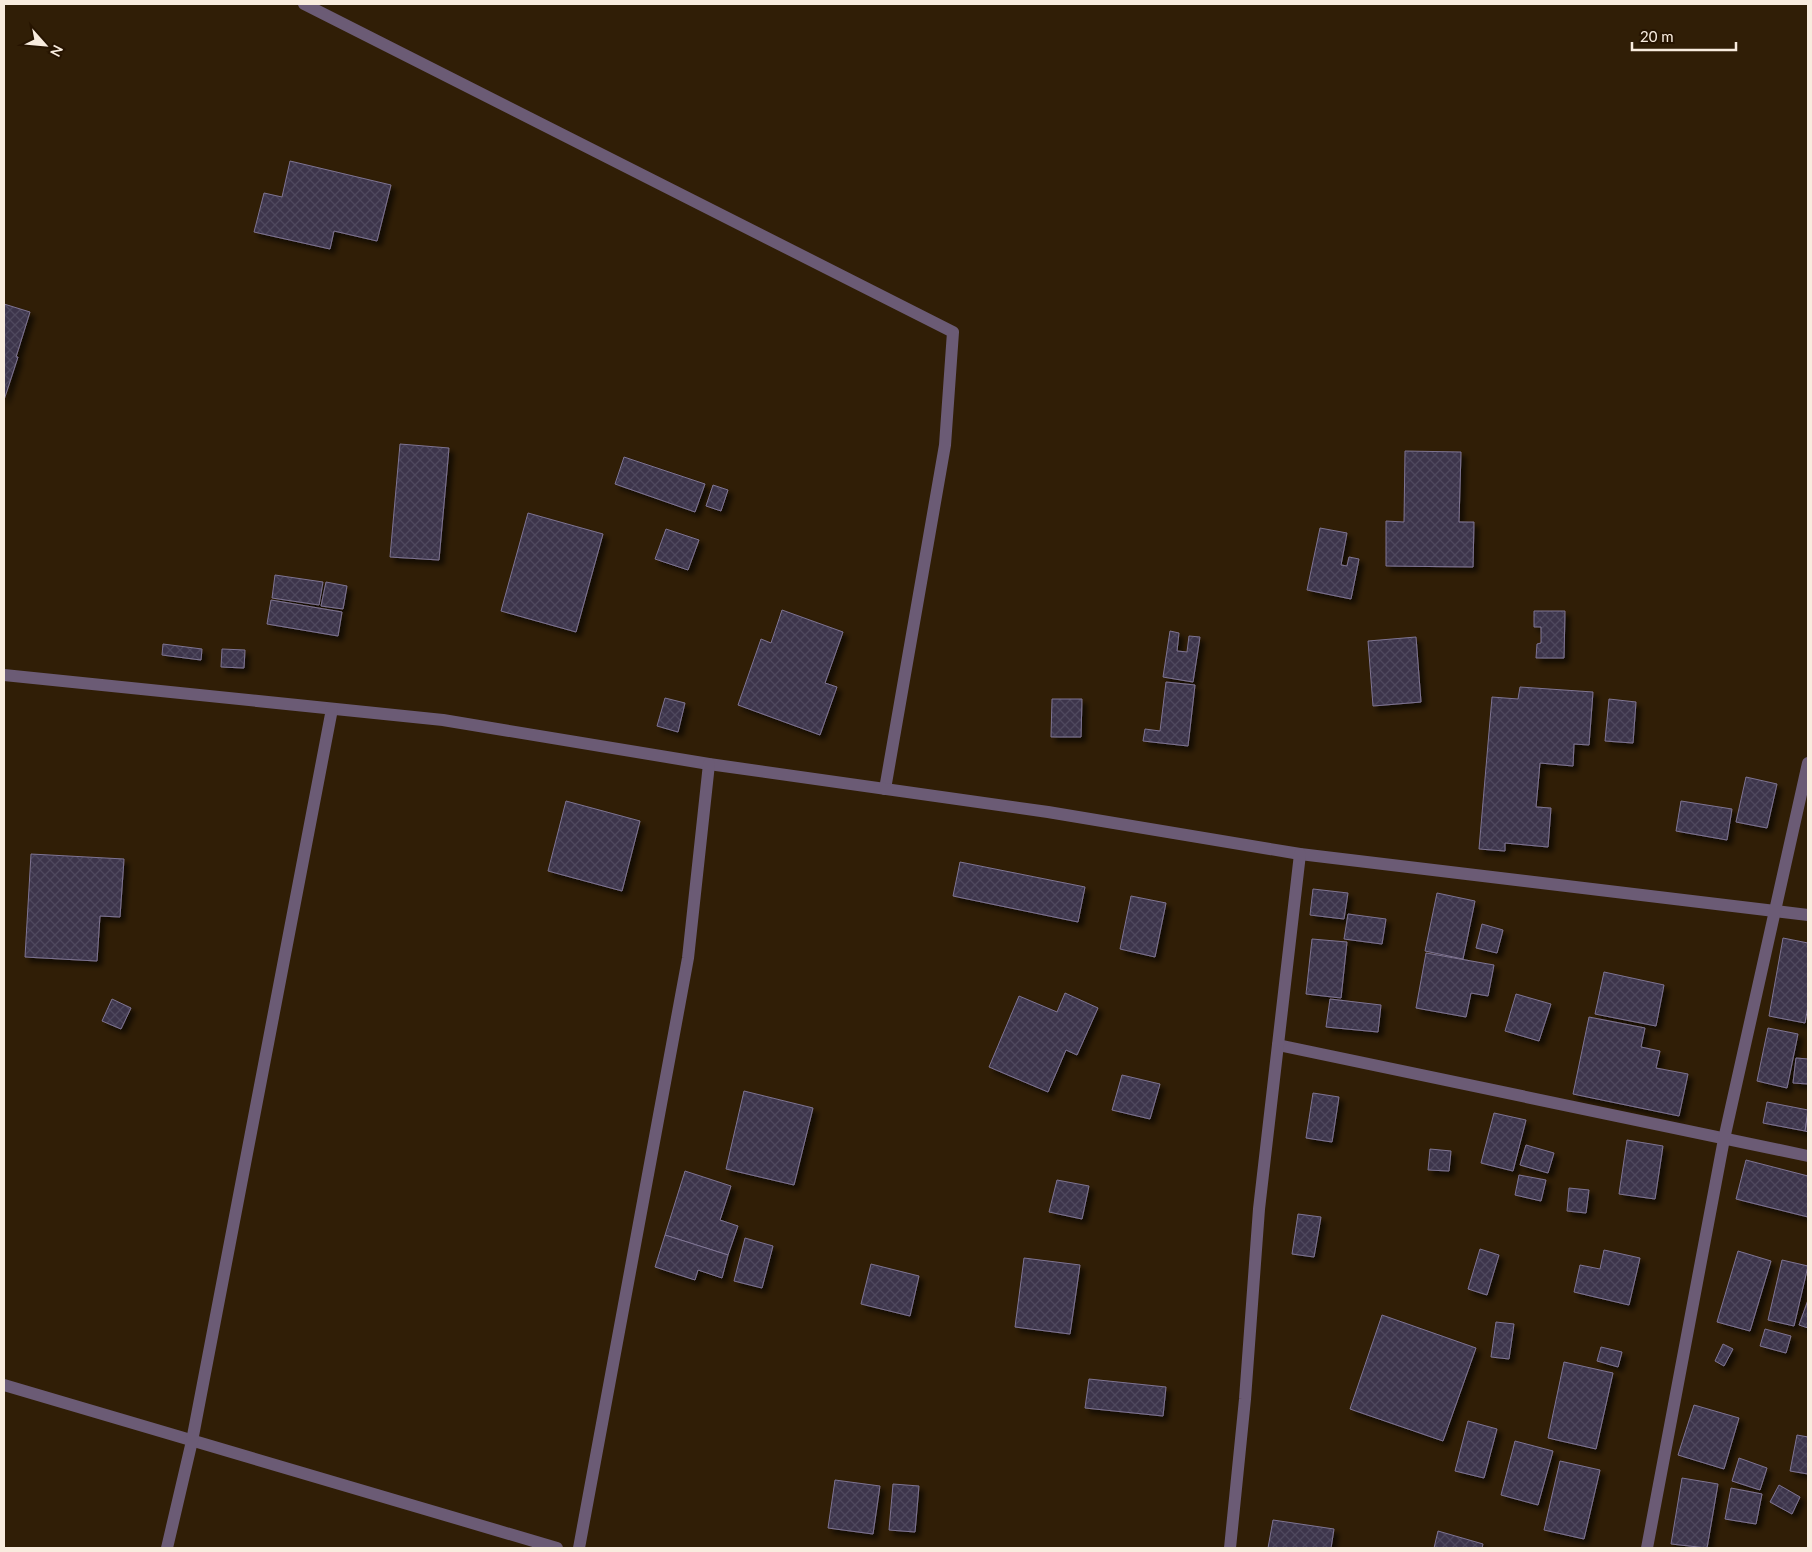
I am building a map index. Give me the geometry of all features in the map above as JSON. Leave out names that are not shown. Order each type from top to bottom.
[{"type":"street","points":[[304,4],[953,332],[945,445],[885,790]]},
{"type":"street","points":[[4,675],[443,720],[709,764],[1048,812],[1300,854],[1808,916]]},
{"type":"street","points":[[168,1548],[192,1441],[332,709]]},
{"type":"street","points":[[1647,1548],[1724,1138],[1808,763]]},
{"type":"street","points":[[579,1548],[688,958],[709,764]]},
{"type":"street","points":[[1230,1548],[1245,1399],[1259,1209],[1300,854]]},
{"type":"street","points":[[1278,1045],[1808,1156]]},
{"type":"street","points":[[4,1385],[557,1548]]},
{"type":"building","points":[[290,161],[391,185],[377,241],[334,231],[330,249],[254,232],[264,193],[282,197]]},
{"type":"building","points":[[4,304],[30,312],[4,400]]},
{"type":"building","points":[[400,444],[449,448],[439,560],[390,557]]},
{"type":"building","points":[[1405,451],[1461,452],[1459,522],[1474,522],[1473,567],[1386,566],[1386,521],[1404,522]]},
{"type":"building","points":[[624,457],[705,484],[695,512],[615,484]]},
{"type":"building","points":[[713,485],[728,490],[721,511],[706,506]]},
{"type":"building","points":[[528,513],[603,534],[576,632],[501,611]]},
{"type":"building","points":[[1320,528],[1347,533],[1341,565],[1347,566],[1349,557],[1359,559],[1351,599],[1307,590]]},
{"type":"building","points":[[666,529],[699,540],[688,570],[655,559]]},
{"type":"building","points":[[275,575],[323,582],[319,605],[272,598]]},
{"type":"building","points":[[326,582],[347,586],[343,609],[321,606]]},
{"type":"building","points":[[271,600],[342,612],[338,636],[267,624]]},
{"type":"building","points":[[782,610],[843,632],[825,683],[837,687],[820,735],[738,705],[761,639],[771,643]]},
{"type":"building","points":[[1534,611],[1565,611],[1564,658],[1536,658],[1537,644],[1541,643],[1541,627],[1534,627]]},
{"type":"building","points":[[1170,631],[1179,633],[1177,651],[1187,652],[1189,636],[1200,637],[1193,682],[1163,677]]},
{"type":"building","points":[[1416,637],[1421,702],[1373,706],[1368,641]]},
{"type":"building","points":[[163,644],[202,649],[201,660],[162,655]]},
{"type":"building","points":[[222,649],[245,650],[244,668],[221,667]]},
{"type":"building","points":[[1166,682],[1195,685],[1188,746],[1143,741],[1145,729],[1160,731]]},
{"type":"building","points":[[1520,687],[1593,692],[1589,745],[1574,744],[1573,766],[1540,763],[1536,807],[1551,808],[1548,847],[1505,843],[1505,851],[1479,849],[1492,697],[1518,699]]},
{"type":"building","points":[[665,698],[685,703],[678,732],[657,726]]},
{"type":"building","points":[[1052,699],[1082,699],[1081,737],[1051,737]]},
{"type":"building","points":[[1609,699],[1636,702],[1633,743],[1605,741]]},
{"type":"building","points":[[1746,777],[1777,784],[1767,828],[1736,822]]},
{"type":"building","points":[[566,801],[640,821],[622,891],[548,871]]},
{"type":"building","points":[[1681,801],[1732,809],[1727,840],[1676,831]]},
{"type":"building","points":[[31,854],[124,859],[120,917],[100,916],[97,961],[25,957]]},
{"type":"building","points":[[960,862],[1085,887],[1078,922],[953,896]]},
{"type":"building","points":[[1313,889],[1348,893],[1344,919],[1310,915]]},
{"type":"building","points":[[1437,893],[1475,901],[1463,959],[1425,951]]},
{"type":"building","points":[[1131,896],[1166,903],[1155,957],[1120,949]]},
{"type":"building","points":[[1348,914],[1386,919],[1382,944],[1344,939]]},
{"type":"building","points":[[1482,924],[1503,930],[1497,953],[1476,948]]},
{"type":"building","points":[[1783,938],[1808,943],[1808,1006],[1805,1023],[1769,1016]]},
{"type":"building","points":[[1312,939],[1347,942],[1341,998],[1306,994]]},
{"type":"building","points":[[1426,953],[1494,965],[1488,996],[1471,993],[1466,1017],[1416,1008]]},
{"type":"building","points":[[1604,972],[1664,985],[1656,1026],[1595,1014]]},
{"type":"building","points":[[1065,993],[1098,1008],[1077,1055],[1066,1050],[1048,1092],[989,1067],[1019,996],[1057,1012]]},
{"type":"building","points":[[1516,994],[1551,1004],[1539,1041],[1505,1031]]},
{"type":"building","points":[[112,999],[131,1008],[121,1029],[102,1021]]},
{"type":"building","points":[[1330,999],[1381,1005],[1378,1032],[1326,1027]]},
{"type":"building","points":[[1589,1017],[1645,1028],[1641,1047],[1660,1051],[1656,1068],[1688,1074],[1679,1116],[1573,1094]]},
{"type":"building","points":[[1768,1028],[1798,1034],[1787,1088],[1757,1081]]},
{"type":"building","points":[[1796,1058],[1808,1059],[1808,1084],[1793,1083]]},
{"type":"building","points":[[1122,1075],[1160,1084],[1150,1119],[1112,1110]]},
{"type":"building","points":[[744,1091],[813,1108],[794,1185],[726,1169]]},
{"type":"building","points":[[1313,1093],[1339,1097],[1332,1142],[1306,1138]]},
{"type":"building","points":[[1767,1102],[1808,1110],[1805,1131],[1763,1123]]},
{"type":"building","points":[[1494,1113],[1526,1120],[1513,1171],[1481,1163]]},
{"type":"building","points":[[1808,1113],[1808,1132],[1805,1131]]},
{"type":"building","points":[[1627,1140],[1663,1146],[1655,1199],[1619,1194]]},
{"type":"building","points":[[1526,1145],[1554,1153],[1548,1173],[1520,1165]]},
{"type":"building","points":[[1430,1149],[1451,1151],[1449,1171],[1428,1170]]},
{"type":"building","points":[[1746,1160],[1808,1176],[1808,1217],[1736,1199]]},
{"type":"building","points":[[685,1171],[731,1186],[720,1220],[738,1226],[728,1255],[665,1235]]},
{"type":"building","points":[[1519,1175],[1546,1180],[1541,1201],[1515,1195]]},
{"type":"building","points":[[1057,1180],[1089,1186],[1082,1219],[1049,1212]]},
{"type":"building","points":[[1569,1188],[1589,1190],[1586,1213],[1567,1211]]},
{"type":"building","points":[[1298,1214],[1321,1217],[1314,1257],[1292,1254]]},
{"type":"building","points":[[665,1235],[728,1255],[722,1278],[698,1270],[695,1280],[655,1267]]},
{"type":"building","points":[[745,1238],[773,1246],[762,1288],[734,1281]]},
{"type":"building","points":[[1480,1249],[1499,1255],[1487,1295],[1468,1289]]},
{"type":"building","points":[[1604,1250],[1640,1258],[1629,1305],[1574,1292],[1580,1265],[1600,1269]]},
{"type":"building","points":[[1738,1251],[1771,1261],[1750,1331],[1717,1322]]},
{"type":"building","points":[[1024,1258],[1080,1265],[1070,1334],[1015,1327]]},
{"type":"building","points":[[1782,1260],[1808,1266],[1794,1326],[1768,1320]]},
{"type":"building","points":[[871,1264],[919,1276],[910,1316],[861,1304]]},
{"type":"building","points":[[1808,1300],[1808,1328],[1799,1325]]},
{"type":"building","points":[[1382,1315],[1476,1348],[1443,1441],[1350,1409]]},
{"type":"building","points":[[1496,1322],[1514,1324],[1509,1359],[1491,1357]]},
{"type":"building","points":[[1765,1329],[1791,1336],[1786,1353],[1760,1346]]},
{"type":"building","points":[[1723,1344],[1733,1349],[1724,1366],[1715,1361]]},
{"type":"building","points":[[1601,1347],[1622,1352],[1618,1367],[1597,1361]]},
{"type":"building","points":[[1564,1362],[1613,1373],[1596,1449],[1548,1438]]},
{"type":"building","points":[[1089,1379],[1166,1387],[1163,1416],[1085,1408]]},
{"type":"building","points":[[1694,1405],[1739,1418],[1724,1469],[1678,1455]]},
{"type":"building","points":[[1468,1421],[1497,1429],[1484,1478],[1455,1471]]},
{"type":"building","points":[[1797,1435],[1808,1437],[1808,1474],[1790,1471]]},
{"type":"building","points":[[1515,1441],[1553,1451],[1538,1505],[1501,1495]]},
{"type":"building","points":[[1739,1458],[1767,1468],[1760,1490],[1732,1481]]},
{"type":"building","points":[[1560,1461],[1600,1470],[1584,1539],[1544,1530]]},
{"type":"building","points":[[1682,1478],[1718,1484],[1707,1548],[1671,1544]]},
{"type":"building","points":[[835,1480],[880,1486],[873,1534],[828,1528]]},
{"type":"building","points":[[893,1484],[919,1486],[915,1532],[889,1530]]},
{"type":"building","points":[[1779,1485],[1800,1497],[1792,1514],[1770,1502]]},
{"type":"building","points":[[1731,1488],[1762,1494],[1756,1524],[1725,1519]]},
{"type":"building","points":[[1273,1520],[1334,1529],[1331,1548],[1268,1548]]},
{"type":"building","points":[[1438,1531],[1483,1544],[1482,1548],[1434,1548]]}]
